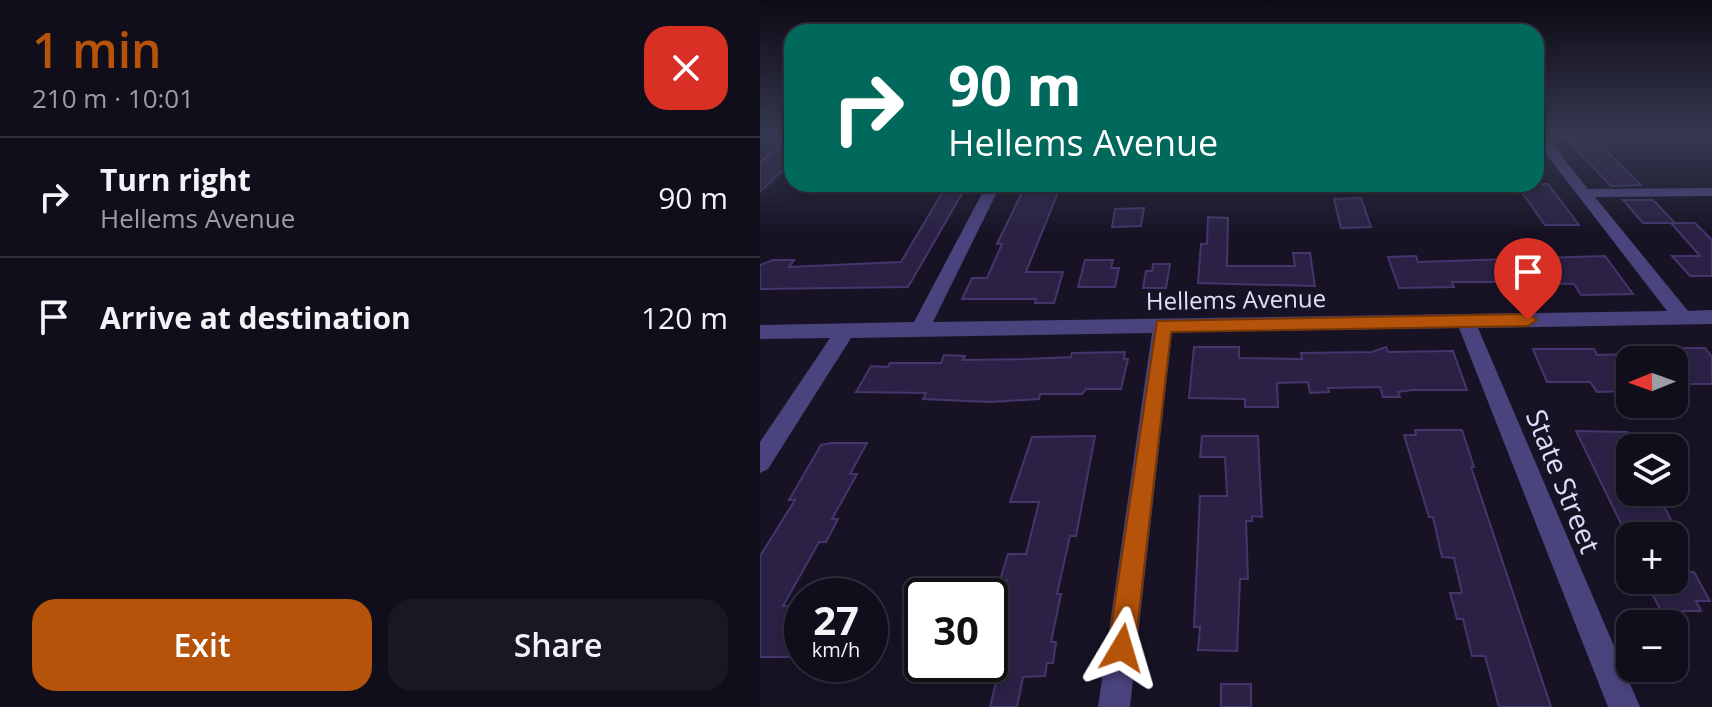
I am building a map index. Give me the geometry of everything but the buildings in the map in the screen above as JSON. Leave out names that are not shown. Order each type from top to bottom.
[{"type":"street","points":[[1564,168],[1683,318]]},
{"type":"street","points":[[920,329],[990,192]]},
{"type":"street","points":[[1584,193],[1712,192]]},
{"type":"street","name":"Hellems Avenue","points":[[760,332],[1712,317]]},
{"type":"street","name":"State Street","points":[[1466,321],[1624,707]]},
{"type":"street","points":[[1114,707],[1163,326]]},
{"type":"street","points":[[760,462],[846,330]]},
{"type":"route","points":[[1122,648],[1163,326],[1528,320]]}]
